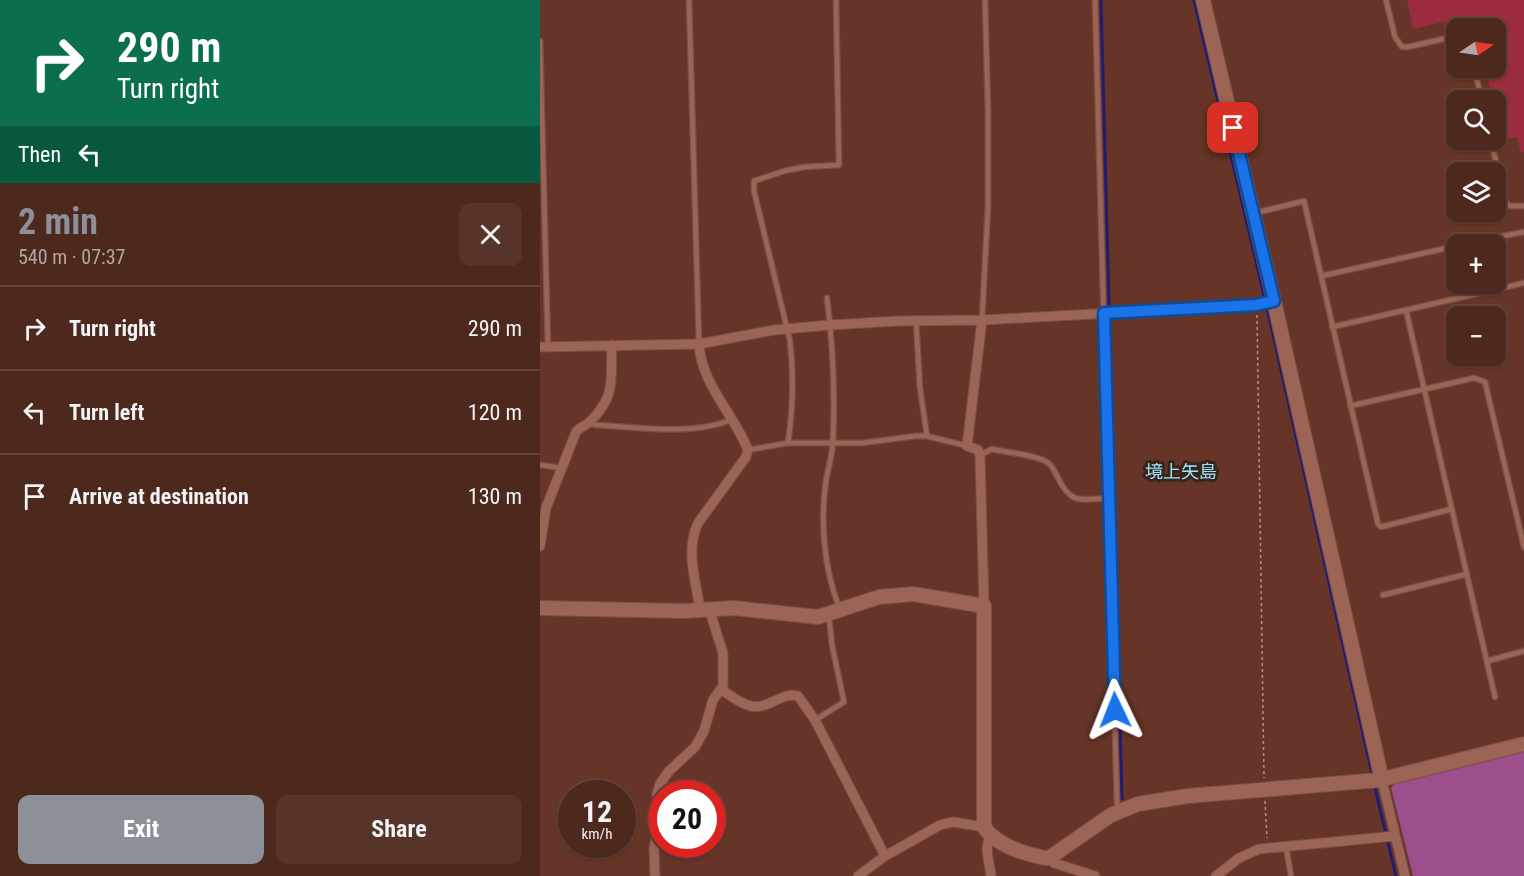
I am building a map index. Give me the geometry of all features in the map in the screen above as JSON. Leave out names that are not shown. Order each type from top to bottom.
[{"type":"street","points":[[1203,0],[1274,301],[1377,781],[1406,876]]},
{"type":"street","points":[[544,347],[699,344],[788,329],[830,325],[982,320],[1256,305],[1274,301]]},
{"type":"street","points":[[982,320],[967,446],[978,450],[980,455],[987,846],[991,876]]},
{"type":"street","points":[[655,876],[654,849],[657,794],[660,784],[669,771],[695,747],[704,731],[713,700],[721,690],[724,681],[723,653],[691,563],[694,533],[746,457],[748,450],[706,376],[699,353],[699,344]]},
{"type":"street","points":[[540,546],[546,508],[578,428],[590,423],[610,396],[612,345]]},
{"type":"street","points":[[540,608],[753,609],[808,616],[834,612],[879,597],[902,594],[925,594],[984,606]]},
{"type":"street","points":[[721,690],[753,707],[765,706],[795,694],[804,702],[885,856]]},
{"type":"street","points":[[858,876],[885,856],[947,823],[988,832],[1004,844],[1041,858],[1049,858],[1120,810],[1154,800],[1377,781],[1524,744]]},
{"type":"street","points":[[1216,876],[1248,853],[1268,848],[1395,836]]},
{"type":"street","points":[[1049,858],[1054,863],[1095,876]]},
{"type":"lane","points":[[689,0],[699,344]]},
{"type":"lane","points":[[788,443],[793,397],[793,364],[788,329],[754,191],[754,181],[783,171],[804,167],[839,165],[836,0]]},
{"type":"lane","points":[[982,320],[988,207],[985,0]]},
{"type":"lane","points":[[1095,0],[1117,803],[1120,810]]},
{"type":"lane","points":[[1386,0],[1395,36],[1402,47],[1446,38]]},
{"type":"lane","points":[[540,41],[544,347]]},
{"type":"lane","points":[[1493,150],[1506,201],[1509,206],[1524,206]]},
{"type":"lane","points":[[1253,213],[1304,201],[1378,524],[1381,527],[1452,509]]},
{"type":"lane","points":[[1506,235],[1524,232]]},
{"type":"lane","points":[[1321,276],[1446,248]]},
{"type":"lane","points":[[1332,327],[1524,283]]},
{"type":"lane","points":[[815,720],[844,702],[832,645],[834,612],[832,581],[825,543],[825,483],[833,444],[830,325],[827,298]]},
{"type":"lane","points":[[1406,310],[1495,697]]},
{"type":"lane","points":[[916,321],[927,436]]},
{"type":"lane","points":[[1350,406],[1474,378],[1485,382],[1524,547]]},
{"type":"lane","points":[[590,423],[675,429],[703,427],[731,420]]},
{"type":"lane","points":[[748,450],[788,443],[862,443],[908,436],[927,436],[967,446]]},
{"type":"lane","points":[[980,455],[992,449],[1044,460],[1052,466],[1068,495],[1082,499],[1109,498]]},
{"type":"lane","points":[[540,465],[561,468]]},
{"type":"lane","points":[[1383,595],[1467,574]]},
{"type":"lane","points":[[1487,661],[1524,651]]},
{"type":"lane","points":[[1286,847],[1291,876]]},
{"type":"path","points":[[1256,305],[1264,790],[1268,848]]},
{"type":"shaded area","points":[[1524,749],[1524,876],[1413,876],[1391,788],[1395,783]]},
{"type":"building","points":[[1407,0],[1524,0],[1524,152],[1521,153],[1517,137],[1506,139],[1506,90],[1490,90],[1488,78],[1506,78],[1506,18],[1474,18],[1473,15],[1446,18],[1446,21],[1413,29]]},
{"type":"waterway","points":[[1101,0],[1122,799]]},
{"type":"waterway","points":[[1194,0],[1268,312],[1373,778]]},
{"type":"waterway","points":[[1374,784],[1396,876]]},
{"type":"district","name":"境上矢島","points":[[1181,472]]},
{"type":"route","points":[[1115,710],[1104,313],[1256,305],[1274,301],[1233,128]]}]
